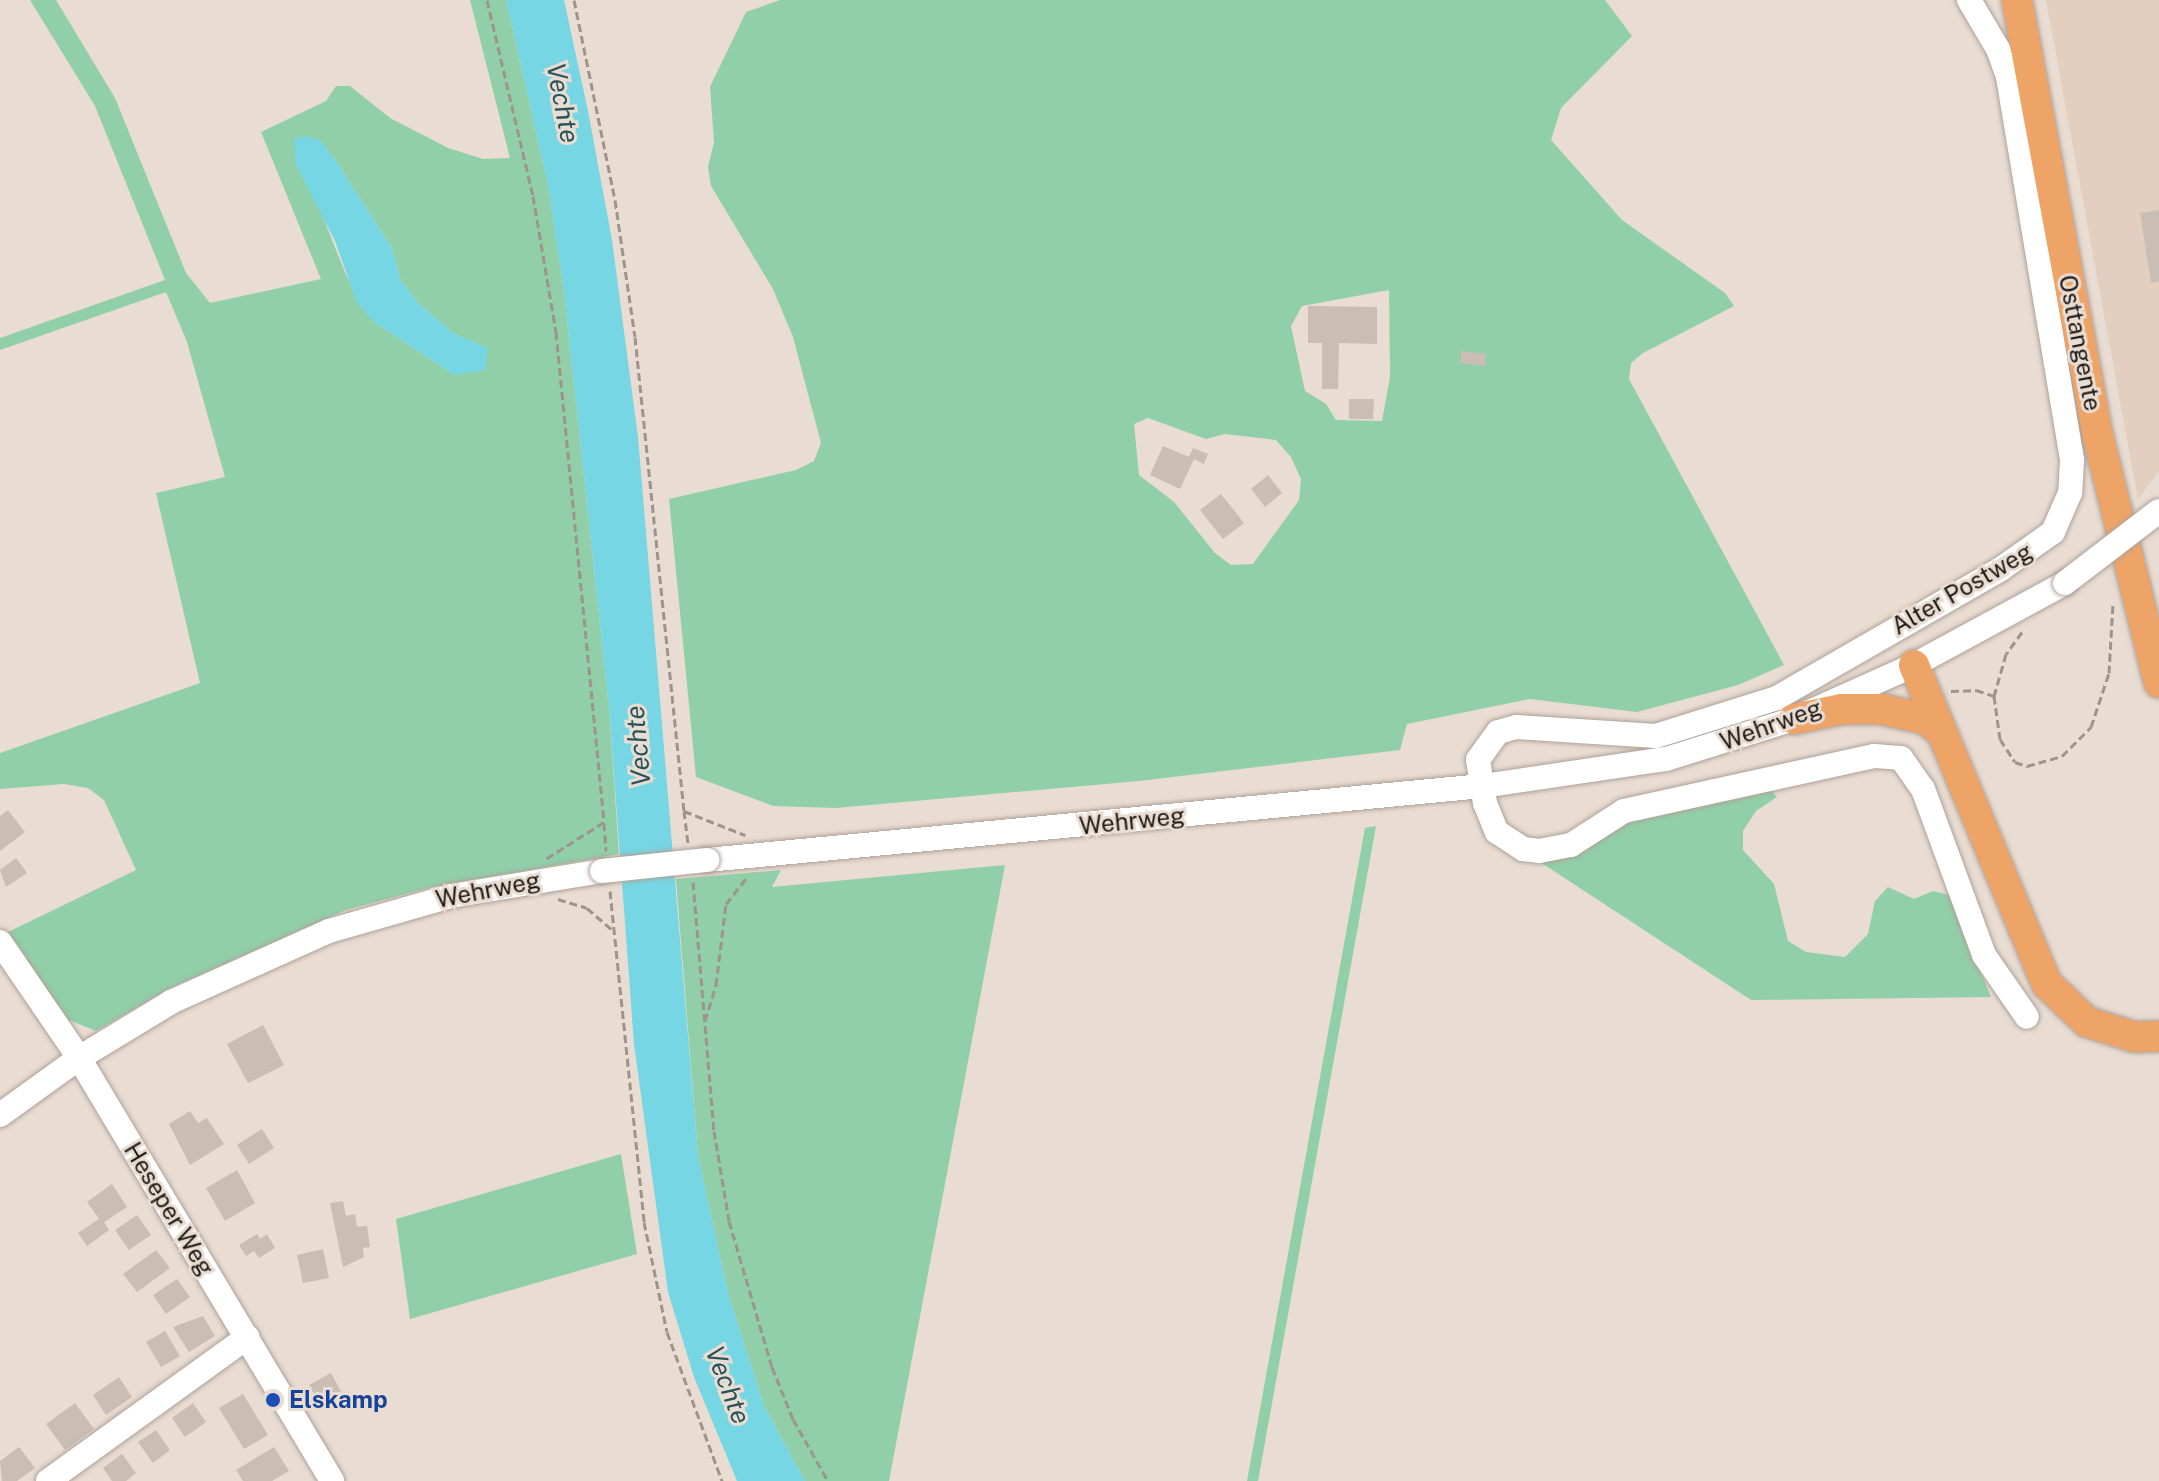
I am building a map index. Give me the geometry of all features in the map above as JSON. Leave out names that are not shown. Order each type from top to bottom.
[{"type":"main road","name":"Osttangente","points":[[2017,0],[2098,436],[2159,683]]},
{"type":"main road","points":[[1914,665],[2047,984],[2087,1022],[2113,1033],[2156,1034]]},
{"type":"main road","points":[[1794,719],[1842,709],[1881,709],[1903,711],[1941,731]]},
{"type":"street","name":"Alter Postweg","points":[[1483,786],[1478,760],[1498,732],[1536,725],[1602,736],[1656,736],[1777,698],[2035,548],[2064,514],[2072,460],[2008,77],[1998,49],[1969,0]]},
{"type":"street","name":"Wehrweg","points":[[0,1115],[79,1058],[171,1002],[329,931],[451,896],[606,869],[1483,786],[1666,759],[1794,719],[1914,665],[2065,583],[2159,511]]},
{"type":"street","points":[[1483,786],[1490,819],[1508,841],[1523,849],[1555,850],[1624,811],[1874,756],[1901,758],[1923,789],[1984,955],[2027,1017]]},
{"type":"street","name":"Heseper Weg","points":[[0,942],[79,1058],[332,1481]]},
{"type":"street","points":[[48,1481],[248,1337]]},
{"type":"path","points":[[487,0],[533,196],[556,332],[606,869],[644,1222],[667,1332],[722,1481]]},
{"type":"path","points":[[574,0],[615,200],[635,337],[684,811],[696,860],[714,1131],[729,1221],[772,1367],[793,1419],[828,1481]]},
{"type":"path","points":[[2030,625],[2006,654],[1994,696],[2000,739],[2008,754],[2027,766],[2062,756],[2091,727],[2109,673],[2113,597]]},
{"type":"path","points":[[684,811],[749,836],[775,853],[777,866],[748,876],[733,889],[726,904],[716,985],[705,1021]]},
{"type":"path","points":[[604,822],[541,861],[529,871],[529,881],[535,892],[587,908],[613,931]]},
{"type":"shaded area","points":[[2046,0],[2159,0],[2159,471],[2138,499]]},
{"type":"green space","points":[[30,0],[56,0],[115,98],[186,273],[210,303],[321,279],[261,132],[326,101],[336,86],[350,86],[390,118],[448,148],[483,159],[510,158],[470,0],[506,0],[548,185],[564,292],[609,708],[619,854],[428,888],[346,910],[170,988],[96,1031],[69,1020],[6,933],[136,870],[104,800],[88,788],[64,784],[0,789],[0,753],[200,683],[156,493],[225,477],[187,342],[166,292],[0,350],[0,338],[165,280],[95,106]],"holes":[[[332,155],[392,248],[401,281],[419,304],[453,333],[487,348],[454,375],[374,322],[346,275],[311,187],[296,165]]]},
{"type":"green space","points":[[780,0],[1605,0],[1632,36],[1561,108],[1551,140],[1622,220],[1725,293],[1734,306],[1643,353],[1631,363],[1629,379],[1784,665],[1738,685],[1637,712],[1530,699],[1407,724],[1400,750],[1139,781],[836,808],[773,806],[696,777],[669,499],[796,470],[814,461],[821,443],[793,337],[773,289],[711,186],[708,167],[714,142],[710,87],[746,12]],"holes":[[[1389,290],[1390,377],[1382,421],[1336,420],[1326,404],[1305,391],[1291,326],[1302,306]],[[1148,418],[1206,439],[1225,434],[1276,440],[1291,457],[1301,479],[1299,500],[1253,564],[1231,565],[1215,553],[1174,502],[1139,475],[1134,424]]]},
{"type":"green space","points":[[1768,787],[1777,797],[1756,811],[1743,831],[1743,850],[1774,884],[1788,941],[1806,952],[1845,957],[1868,934],[1875,901],[1888,887],[1914,899],[1933,891],[1949,895],[1991,997],[1751,1000],[1537,860],[1625,817]]},
{"type":"green space","points":[[1376,826],[1258,1481],[1247,1481],[1365,828]]},
{"type":"green space","points":[[1005,865],[889,1481],[805,1481],[764,1406],[728,1293],[698,1155],[676,879],[781,870],[772,887]]},
{"type":"green space","points":[[621,1154],[637,1254],[410,1319],[396,1219]]},
{"type":"water","name":"Vechte","points":[[506,0],[564,0],[588,111],[612,240],[638,437],[698,1155],[728,1293],[764,1406],[805,1481],[737,1481],[694,1377],[668,1292],[634,1044],[609,708],[564,292],[548,185]]},
{"type":"water","points":[[305,136],[320,140],[332,155],[392,248],[401,281],[419,304],[453,333],[488,348],[485,370],[454,375],[374,322],[357,303],[335,241],[296,165],[294,139]]},
{"type":"building","points":[[2159,210],[2159,281],[2151,283],[2140,213]]},
{"type":"building","points":[[1308,306],[1377,307],[1377,344],[1339,343],[1338,389],[1322,389],[1322,343],[1308,343]]},
{"type":"building","points":[[1461,351],[1486,354],[1485,366],[1460,363]]},
{"type":"building","points":[[1349,399],[1374,399],[1373,419],[1349,419]]},
{"type":"building","points":[[1163,446],[1189,457],[1193,448],[1208,454],[1204,464],[1194,459],[1180,489],[1150,475]]},
{"type":"building","points":[[1268,475],[1282,493],[1265,507],[1251,489]]},
{"type":"building","points":[[1221,494],[1244,523],[1223,539],[1200,510]]},
{"type":"building","points":[[8,810],[25,832],[0,851],[0,816]]},
{"type":"building","points":[[16,858],[27,873],[6,887],[0,870]]},
{"type":"building","points":[[263,1025],[284,1065],[248,1083],[227,1044]]},
{"type":"building","points":[[190,1111],[198,1123],[207,1118],[224,1144],[190,1165],[169,1124]]},
{"type":"building","points":[[262,1129],[274,1148],[249,1164],[237,1145]]},
{"type":"building","points":[[237,1170],[255,1203],[225,1221],[206,1188]]},
{"type":"building","points":[[112,1184],[127,1207],[104,1222],[109,1230],[87,1246],[78,1233],[99,1219],[87,1202]]},
{"type":"building","points":[[343,1201],[346,1216],[355,1214],[357,1227],[367,1226],[370,1247],[363,1248],[364,1257],[343,1267],[330,1203]]},
{"type":"building","points":[[137,1215],[151,1235],[129,1250],[115,1230]]},
{"type":"building","points":[[257,1234],[260,1239],[267,1234],[275,1248],[259,1258],[254,1251],[246,1256],[239,1245]]},
{"type":"building","points":[[323,1249],[329,1278],[303,1283],[297,1255]]},
{"type":"building","points":[[156,1250],[170,1268],[137,1292],[123,1274]]},
{"type":"building","points":[[177,1279],[190,1297],[166,1314],[153,1295]]},
{"type":"building","points":[[203,1316],[215,1336],[189,1352],[173,1327]]},
{"type":"building","points":[[165,1331],[180,1356],[161,1367],[146,1342]]},
{"type":"building","points":[[331,1373],[344,1397],[323,1409],[309,1385]]},
{"type":"building","points":[[119,1377],[132,1397],[106,1415],[93,1395]]},
{"type":"building","points":[[243,1394],[268,1435],[244,1449],[219,1408]]},
{"type":"building","points":[[75,1403],[94,1429],[65,1450],[46,1424]]},
{"type":"building","points":[[193,1403],[206,1422],[185,1437],[172,1418]]},
{"type":"building","points":[[156,1430],[170,1450],[153,1463],[138,1442]]},
{"type":"building","points":[[19,1447],[35,1468],[17,1481],[2,1481],[0,1461]]},
{"type":"building","points":[[274,1447],[289,1471],[272,1481],[243,1481],[236,1470]]},
{"type":"building","points":[[122,1454],[136,1473],[126,1481],[112,1481],[103,1468]]},
{"type":"place","name":"Elskamp","points":[[273,1400]]}]
